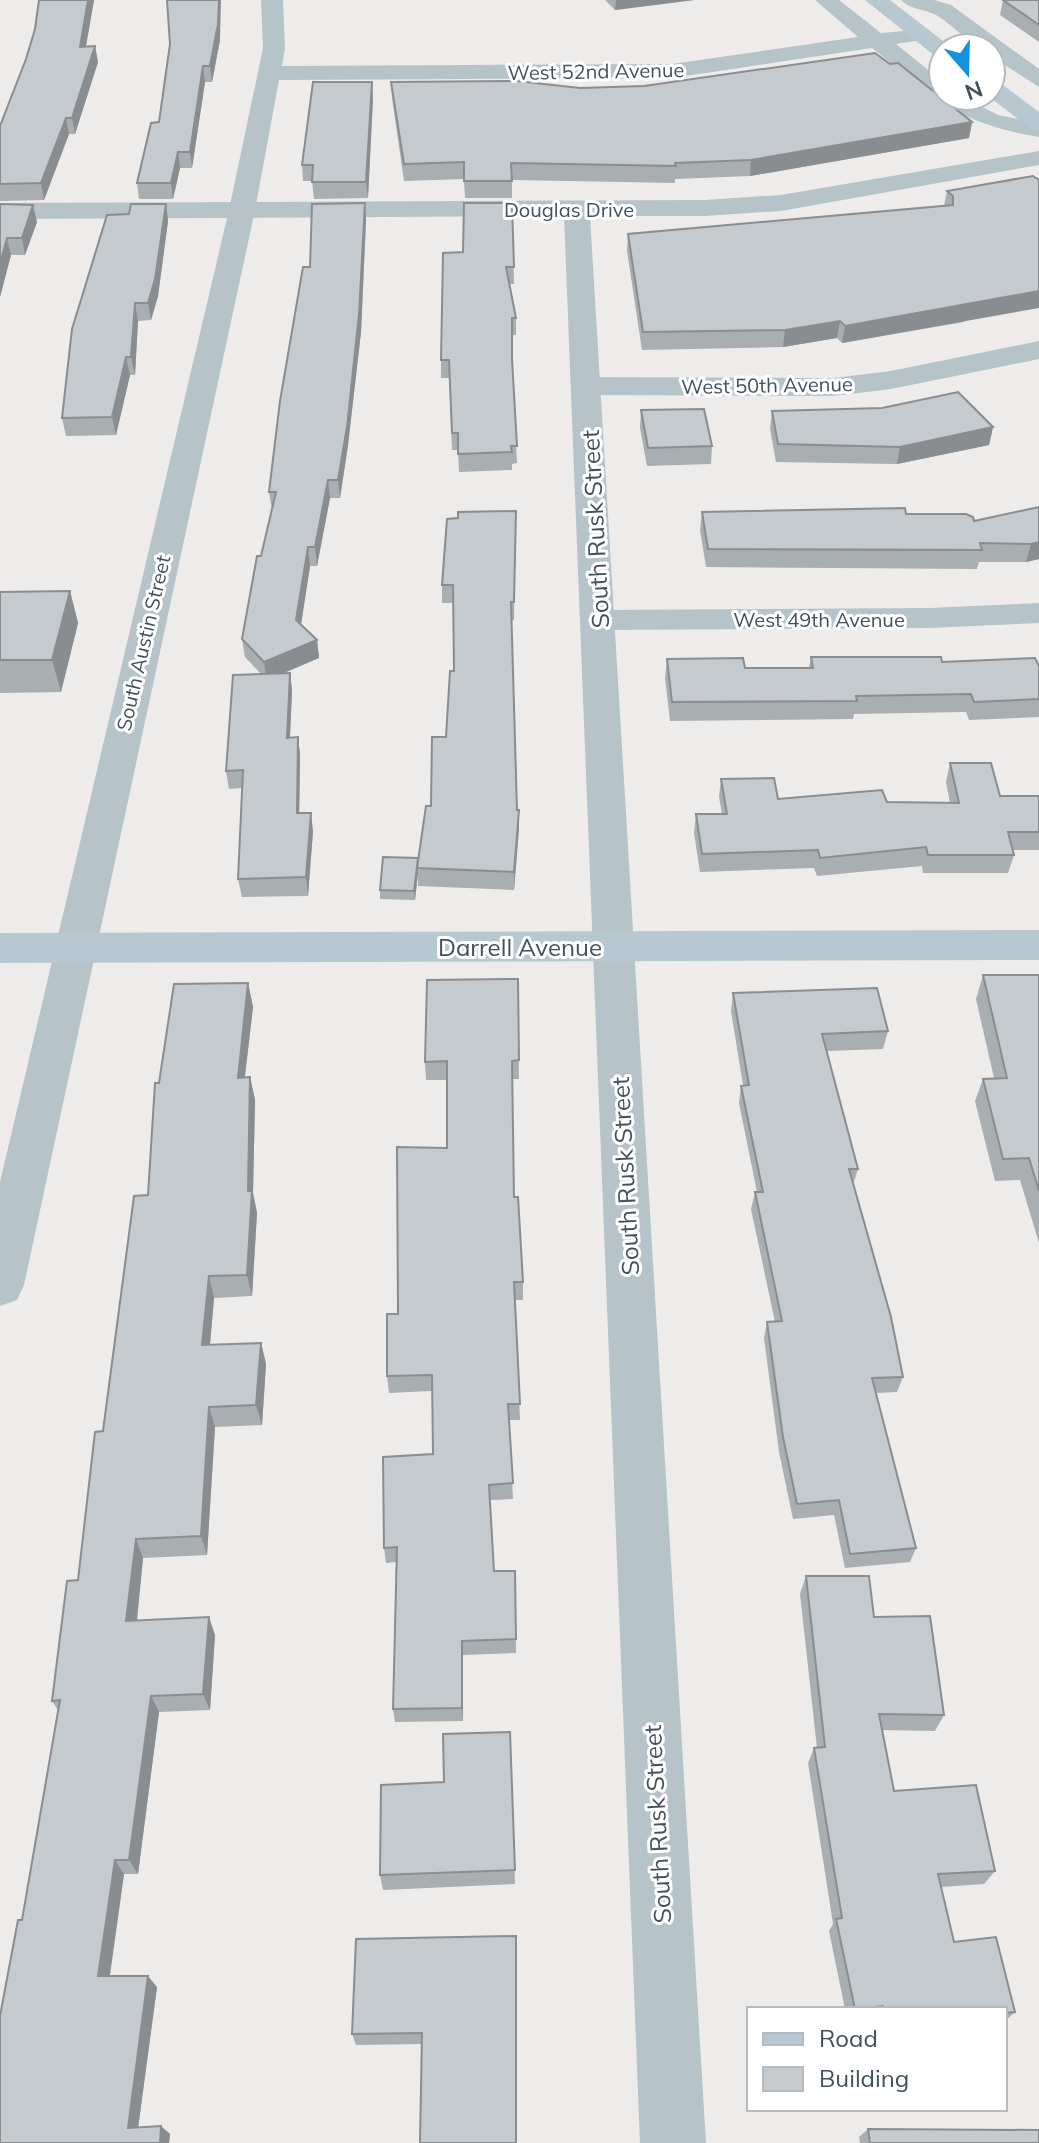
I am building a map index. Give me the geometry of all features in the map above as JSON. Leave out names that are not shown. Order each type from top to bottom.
[{"type":"main road","points":[[876,0],[927,39]]},
{"type":"main road","points":[[1007,99],[1039,124]]},
{"type":"main road","name":"Darrell Avenue","points":[[0,948],[1039,945]]},
{"type":"street","name":"South Austin Street","points":[[0,1285],[242,210],[274,48],[272,0]]},
{"type":"street","points":[[826,0],[927,81]]},
{"type":"street","points":[[912,0],[943,10],[1039,80]]},
{"type":"street","name":"West 52nd Avenue","points":[[270,73],[672,71],[920,34]]},
{"type":"street","points":[[971,112],[980,118],[1039,130]]},
{"type":"street","name":"Douglas Drive","points":[[0,211],[705,208],[781,203],[1039,158]]},
{"type":"street","name":"South Rusk Street","points":[[577,210],[600,620],[673,2143]]},
{"type":"street","name":"West 50th Avenue","points":[[587,386],[833,387],[891,380],[1039,350]]},
{"type":"street","name":"West 49th Avenue","points":[[600,620],[930,618],[1039,613]]},
{"type":"building","points":[[39,0],[88,0],[80,47],[95,46],[72,118],[66,118],[41,183],[0,184],[0,126],[26,59]]},
{"type":"building","points":[[167,0],[219,0],[218,24],[210,66],[203,66],[190,152],[178,152],[171,183],[137,183],[151,123],[159,122],[170,44]]},
{"type":"building","points":[[1003,0],[1039,0],[1039,25]]},
{"type":"building","points":[[875,53],[890,64],[898,63],[927,86],[927,112],[959,112],[972,122],[751,160],[675,163],[676,166],[511,163],[512,181],[464,181],[464,162],[404,164],[391,82],[517,81],[580,88],[644,86]]},
{"type":"building","points":[[313,82],[372,82],[366,182],[312,182],[313,165],[302,165]]},
{"type":"building","points":[[1033,176],[1039,180],[1039,291],[845,326],[840,321],[785,330],[643,332],[628,234],[953,205],[953,196],[947,191]]},
{"type":"building","points":[[365,203],[359,314],[347,427],[338,480],[328,480],[315,547],[308,547],[296,620],[317,640],[264,662],[242,639],[257,556],[261,556],[276,492],[269,492],[280,401],[303,267],[310,267],[312,204]]},
{"type":"building","points":[[464,203],[512,203],[514,267],[506,267],[516,318],[512,318],[512,359],[517,446],[511,446],[512,452],[458,454],[458,433],[452,433],[449,360],[441,360],[443,253],[463,252]]},
{"type":"building","points":[[0,204],[33,205],[22,238],[7,238],[0,264]]},
{"type":"building","points":[[131,204],[166,204],[155,279],[148,303],[135,303],[131,357],[126,357],[112,417],[62,418],[72,329],[107,215],[129,214]]},
{"type":"building","points":[[958,392],[993,427],[900,447],[778,444],[772,411],[882,408]]},
{"type":"building","points":[[704,409],[712,446],[648,448],[641,410]]},
{"type":"building","points":[[1039,507],[1039,542],[980,543],[982,550],[708,549],[702,512],[905,508],[906,514],[966,514],[974,521]]},
{"type":"building","points":[[516,511],[514,602],[511,602],[519,810],[514,872],[417,868],[426,806],[431,806],[432,737],[446,737],[450,671],[454,671],[453,585],[442,585],[447,519],[458,518],[458,512]]},
{"type":"building","points":[[70,591],[52,660],[0,660],[0,592]]},
{"type":"building","points":[[811,657],[941,657],[942,662],[1035,658],[1039,664],[1039,699],[974,702],[971,694],[856,696],[857,701],[672,702],[667,659],[743,658],[745,668],[813,668]]},
{"type":"building","points":[[290,673],[287,738],[298,737],[297,813],[311,813],[306,877],[238,879],[243,770],[226,771],[233,675]]},
{"type":"building","points":[[950,763],[991,763],[1000,796],[1039,796],[1039,832],[1008,832],[1014,855],[928,855],[926,847],[820,858],[818,850],[702,854],[696,814],[727,814],[721,779],[774,778],[778,799],[882,790],[887,802],[959,803]]},
{"type":"building","points":[[383,857],[418,858],[414,891],[380,890]]},
{"type":"building","points":[[983,975],[1039,975],[1039,1191],[1029,1158],[1003,1159],[983,1079],[1007,1078]]},
{"type":"building","points":[[518,979],[519,1060],[512,1061],[514,1197],[518,1197],[523,1282],[514,1282],[520,1404],[508,1404],[513,1483],[489,1485],[494,1571],[515,1571],[516,1639],[462,1641],[462,1708],[393,1709],[397,1547],[384,1548],[383,1457],[433,1454],[432,1375],[387,1376],[387,1314],[398,1314],[397,1147],[447,1148],[447,1061],[425,1062],[427,980]]},
{"type":"building","points":[[248,983],[238,1078],[250,1077],[248,1191],[252,1191],[247,1275],[209,1276],[202,1345],[261,1343],[256,1405],[209,1407],[201,1536],[136,1539],[126,1621],[209,1617],[203,1694],[151,1696],[129,1860],[115,1860],[98,1976],[148,1976],[128,2128],[161,2126],[160,2143],[0,2143],[0,2016],[18,1920],[22,1920],[60,1700],[52,1701],[67,1581],[78,1580],[95,1432],[103,1431],[134,1196],[148,1195],[155,1083],[159,1083],[174,984]]},
{"type":"building","points":[[877,988],[888,1031],[822,1034],[858,1169],[849,1169],[891,1317],[903,1377],[872,1378],[916,1548],[850,1554],[839,1500],[797,1504],[783,1437],[767,1322],[782,1321],[755,1192],[763,1192],[741,1086],[749,1085],[733,993]]},
{"type":"building","points":[[806,1576],[869,1576],[874,1617],[930,1616],[944,1715],[879,1714],[894,1791],[976,1785],[995,1871],[938,1874],[954,1942],[996,1937],[1015,2012],[1007,2013],[1007,2007],[855,2007],[836,1919],[842,1918],[814,1748],[825,1747]]},
{"type":"building","points":[[510,1732],[515,1870],[380,1875],[381,1785],[444,1782],[443,1734]]},
{"type":"building","points":[[516,1936],[516,2143],[420,2143],[422,2033],[352,2034],[356,1939]]},
{"type":"building","points":[[868,2129],[1039,2130],[1039,2143],[870,2143]]}]
